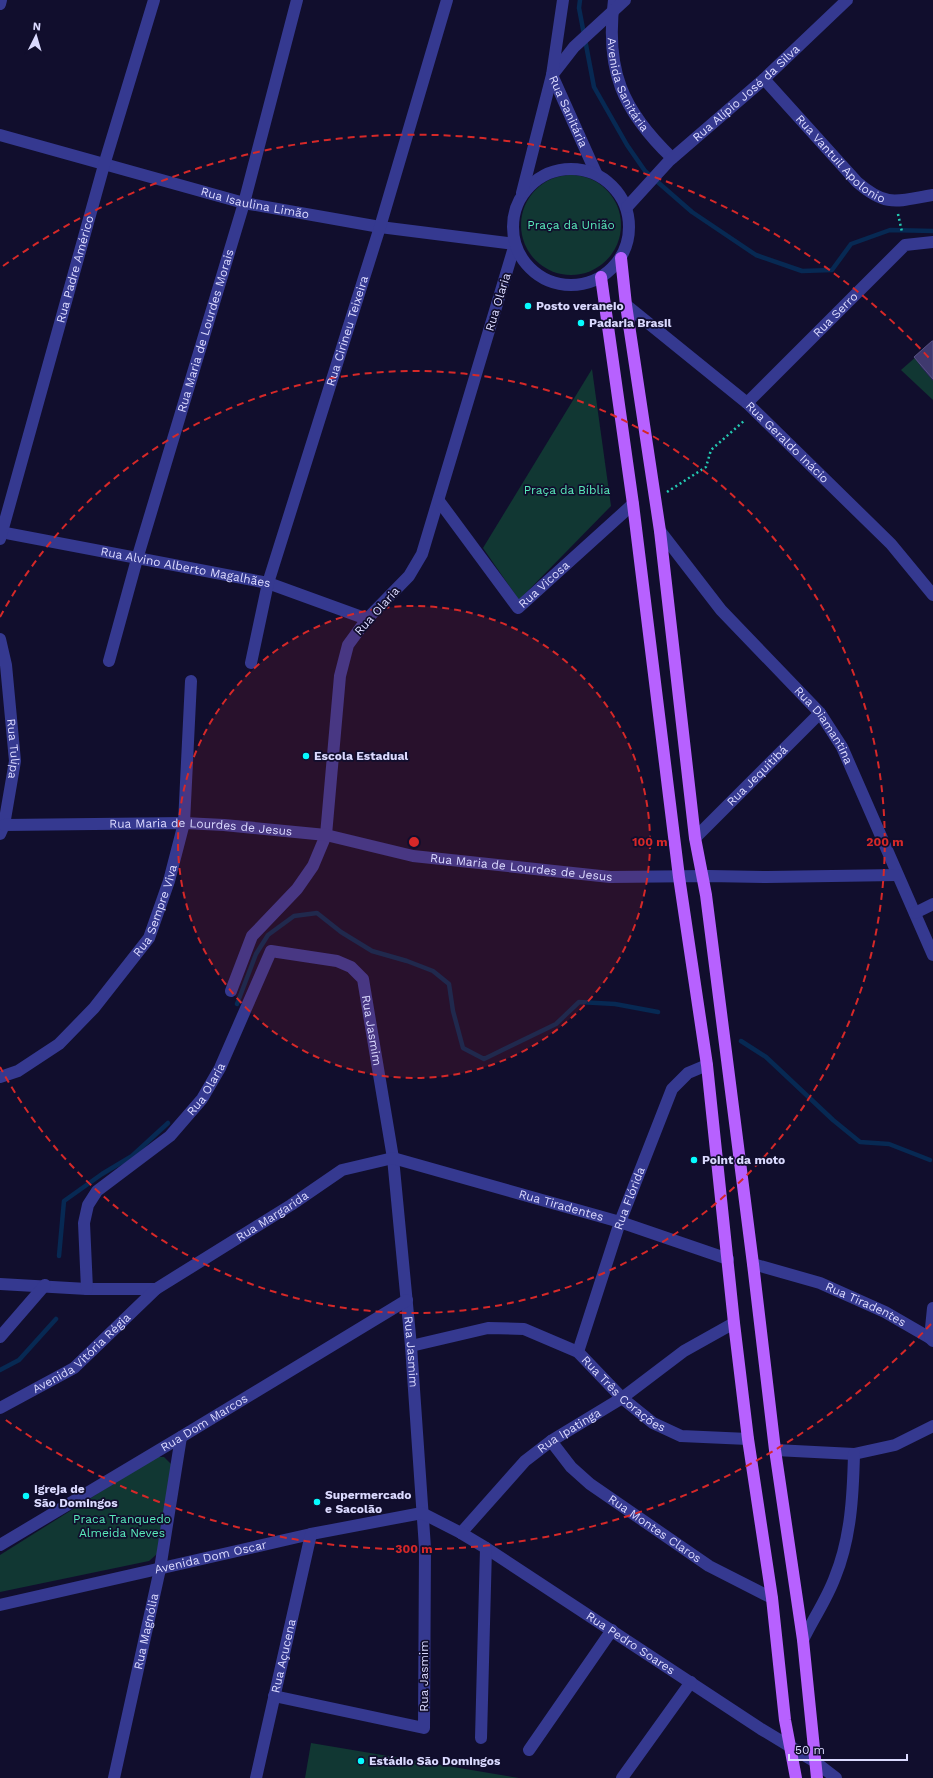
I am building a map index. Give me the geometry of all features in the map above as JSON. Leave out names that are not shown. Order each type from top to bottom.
[{"type":"main road","points":[[621,258],[626,305],[660,531],[695,838],[703,877],[753,1264],[774,1450],[803,1640],[814,1761],[817,1778]]},
{"type":"main road","points":[[601,277],[633,504],[679,877],[707,1065],[734,1323],[748,1439],[772,1598],[785,1720],[796,1778]]},
{"type":"street","points":[[0,4],[1,0]]},
{"type":"street","name":"Rua Padre Américo","points":[[0,534],[104,165],[154,0]]},
{"type":"street","name":"Rua Maria de Lourdes Morais","points":[[109,661],[137,559],[244,203],[297,0]]},
{"type":"street","name":"Rua Cirineu Teixeira","points":[[251,663],[268,583],[380,227],[447,0]]},
{"type":"street","name":"Rua Sanitária","points":[[563,0],[552,75],[596,173]]},
{"type":"street","points":[[521,196],[536,180],[546,174],[562,169],[579,169],[596,173],[609,182],[620,193],[627,207],[630,224],[628,242],[621,258],[610,271],[591,282],[572,285],[554,282],[537,274],[523,261],[515,244],[512,228],[514,211],[521,196],[552,75],[574,47],[611,9],[625,0]]},
{"type":"street","name":"Rua Alípio José da Silva","points":[[627,207],[644,186],[670,159],[764,79],[847,0]]},
{"type":"street","name":"Avenida Sanitária","points":[[611,9],[611,43],[617,78],[630,110],[650,137],[670,159]]},
{"type":"street","name":"Rua Vantuil Apolonio","points":[[764,79],[857,182],[873,196],[895,202],[933,195]]},
{"type":"street","name":"Rua Isaulina Limão","points":[[0,135],[244,203],[380,227],[515,244]]},
{"type":"street","points":[[904,245],[932,242]]},
{"type":"street","name":"Rua Olaria","points":[[231,991],[252,936],[301,883],[313,866],[326,835],[340,676],[348,645],[367,619],[409,576],[422,554],[515,244]]},
{"type":"street","name":"Rua Serro","points":[[751,407],[904,245]]},
{"type":"street","name":"Rua Geraldo Inácio","points":[[626,305],[751,407],[891,544],[933,595]]},
{"type":"street","name":"Rua Vicosa","points":[[439,501],[518,608],[633,504]]},
{"type":"street","name":"Rua Diamantina","points":[[660,531],[721,610],[820,713],[842,747],[933,955]]},
{"type":"street","name":"Rua Alvino Alberto Magalhães","points":[[0,534],[268,583],[367,619]]},
{"type":"street","name":"Rua Tulipa","points":[[0,639],[6,665],[15,761],[2,830]]},
{"type":"street","name":"Rua Sempre Viva","points":[[0,1077],[18,1071],[59,1044],[94,1008],[149,938],[169,881],[184,823],[191,681]]},
{"type":"street","name":"Rua Jequitibá","points":[[695,838],[820,713]]},
{"type":"street","name":"Rua Maria de Lourdes de Jesus","points":[[2,830],[184,823],[326,835],[413,856],[610,877],[897,875]]},
{"type":"street","points":[[915,913],[933,904]]},
{"type":"street","name":"Rua Olaria","points":[[87,1288],[84,1223],[88,1204],[97,1191],[170,1136],[202,1099],[220,1068],[271,951],[337,960],[351,967],[363,979]]},
{"type":"street","name":"Rua Jasmim","points":[[274,1696],[424,1728],[425,1548],[411,1346],[393,1158],[363,979]]},
{"type":"street","name":"Rua Flórida","points":[[578,1352],[620,1222],[672,1088],[688,1073],[707,1065]]},
{"type":"street","name":"Rua Tiradentes","points":[[393,1158],[620,1222],[728,1259]]},
{"type":"street","name":"Rua Margarida","points":[[156,1289],[291,1205],[342,1170],[393,1158]]},
{"type":"street","name":"Rua Tiradentes","points":[[753,1264],[820,1283],[885,1312],[931,1339]]},
{"type":"street","points":[[0,1284],[87,1288],[156,1289]]},
{"type":"street","points":[[0,1337],[45,1285]]},
{"type":"street","name":"Avenida Vitória Régia","points":[[0,1408],[74,1368],[156,1289]]},
{"type":"street","name":"Rua Dom Marcos","points":[[0,1545],[407,1300]]},
{"type":"street","points":[[931,1339],[933,1308]]},
{"type":"street","name":"Rua Ipatinga","points":[[461,1533],[525,1461],[551,1441],[622,1398],[684,1351],[734,1323]]},
{"type":"street","name":"Rua Três Corações","points":[[411,1346],[488,1328],[524,1329],[578,1352],[622,1398],[653,1423],[681,1436],[748,1439]]},
{"type":"street","points":[[774,1450],[854,1454],[895,1445],[933,1426]]},
{"type":"street","name":"Rua Magnólia","points":[[114,1778],[160,1569],[181,1437]]},
{"type":"street","name":"Rua Montes Claros","points":[[551,1441],[571,1467],[590,1484],[709,1566],[772,1598]]},
{"type":"street","points":[[803,1640],[835,1578],[847,1540],[853,1490],[854,1454]]},
{"type":"street","name":"Rua Pedro Soares","points":[[422,1513],[486,1548],[814,1761],[836,1778]]},
{"type":"street","name":"Avenida Dom Oscar","points":[[0,1605],[311,1534],[422,1513]]},
{"type":"street","name":"Rua Açucena","points":[[256,1778],[311,1534]]},
{"type":"street","points":[[481,1738],[486,1548]]},
{"type":"street","points":[[528,1750],[612,1630]]},
{"type":"street","points":[[622,1778],[691,1682]]},
{"type":"path","points":[[895,202],[904,245]]},
{"type":"path","points":[[655,499],[706,467],[711,450],[751,407]]},
{"type":"green space","name":"Praça da União","points":[[571,175],[581,176],[599,183],[613,197],[620,215],[620,235],[613,253],[599,267],[581,274],[571,275],[561,274],[543,267],[529,253],[522,235],[521,225],[522,215],[529,197],[543,183],[561,176]]},
{"type":"green space","points":[[933,342],[933,400],[901,370]]},
{"type":"green space","name":"Praça da Bíblia","points":[[592,369],[611,506],[519,600],[483,548]]},
{"type":"green space","name":"Praca Tranquedo Almeida Neves","points":[[156,1457],[164,1457],[172,1465],[157,1554],[149,1561],[0,1592],[0,1555]]},
{"type":"green space","name":"Estádio São Domingos","points":[[311,1743],[519,1778],[305,1778]]},
{"type":"building","points":[[933,341],[933,379],[914,357]]},
{"type":"waterway","points":[[580,0],[579,8],[594,87],[627,145],[645,171],[692,212],[756,255],[802,271],[832,270],[851,244],[890,230],[933,231]]},
{"type":"waterway","points":[[237,1004],[256,954],[268,935],[294,916],[317,913],[341,932],[372,951],[407,961],[433,971],[449,984],[453,1011],[463,1048],[484,1059],[556,1024],[579,1002],[615,1004],[658,1012]]},
{"type":"waterway","points":[[741,1041],[766,1057],[833,1120],[860,1142],[889,1144],[930,1160]]},
{"type":"waterway","points":[[59,1256],[64,1201],[102,1174],[132,1156],[168,1123]]},
{"type":"waterway","points":[[0,1370],[19,1360],[56,1319]]},
{"type":"place","name":"Posto veraneio","points":[[528,306]]},
{"type":"place","name":"Padaria Brasil","points":[[581,323]]},
{"type":"place","name":"Escola Estadual","points":[[306,756]]},
{"type":"place","name":"Point da moto","points":[[694,1160]]},
{"type":"place","name":"Igreja de São Domingos","points":[[26,1496]]},
{"type":"place","name":"Supermercado e Sacolão","points":[[317,1502]]},
{"type":"place","name":"Estádio São Domingos","points":[[361,1761]]}]
